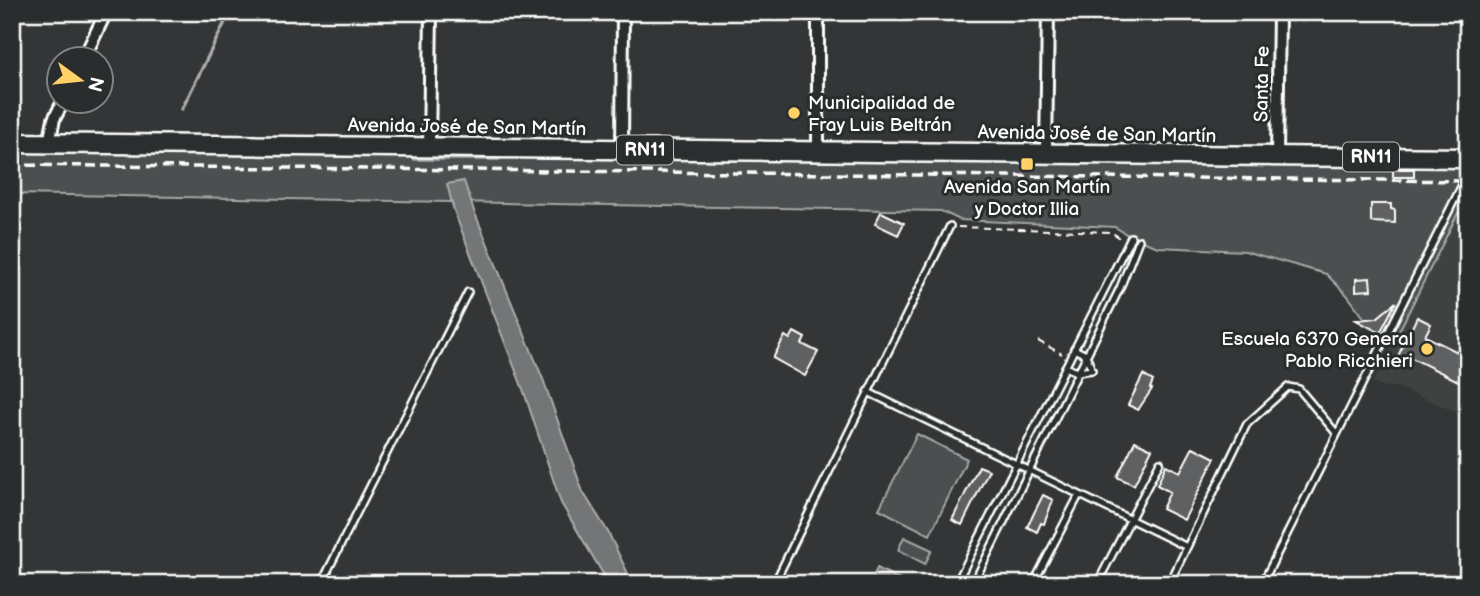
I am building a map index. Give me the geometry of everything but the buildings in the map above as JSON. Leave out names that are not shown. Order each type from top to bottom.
[{"type":"main road","name":"Avenida José de San Martín","points":[[12,143],[1466,158]]},
{"type":"street","points":[[90,46],[106,12]]},
{"type":"street","points":[[429,147],[431,12]]},
{"type":"street","points":[[622,150],[623,12]]},
{"type":"street","points":[[818,12],[818,151]]},
{"type":"street","points":[[1046,153],[1048,12]]},
{"type":"street","name":"Santa Fe","points":[[1277,156],[1279,12]]},
{"type":"street","points":[[49,143],[55,116]]},
{"type":"lane","points":[[1262,584],[1464,181],[1466,158]]},
{"type":"lane","points":[[774,584],[950,226]]},
{"type":"lane","points":[[956,584],[1130,239]]},
{"type":"lane","points":[[973,584],[1119,288],[1139,240]]},
{"type":"lane","points":[[321,584],[468,292]]},
{"type":"lane","points":[[1065,367],[1077,372],[1092,370],[1086,355],[1074,349]]},
{"type":"lane","points":[[1169,584],[1248,424],[1288,387],[1299,389],[1337,434]]},
{"type":"lane","points":[[868,392],[1187,547]]},
{"type":"lane","points":[[1097,584],[1160,462]]},
{"type":"lane","points":[[1033,584],[1079,495]]},
{"type":"path","points":[[950,226],[1111,232],[1130,239]]},
{"type":"path","points":[[1038,341],[1070,358]]},
{"type":"shaded area","points":[[12,143],[1468,158],[1468,213],[1458,213],[1395,339],[1390,336],[1400,317],[1387,310],[1377,318],[1365,319],[1347,295],[1326,274],[1245,251],[1158,247],[1131,237],[1115,227],[960,220],[941,211],[12,194]]},
{"type":"shaded area","points":[[464,181],[543,379],[583,492],[608,532],[633,584],[609,584],[561,503],[524,392],[454,211],[447,184]]},
{"type":"shaded area","points":[[1458,213],[1468,213],[1468,417],[1397,387],[1384,387],[1373,382]]},
{"type":"shaded area","points":[[917,434],[967,459],[930,535],[879,509]]},
{"type":"shaded area","points":[[904,537],[932,550],[925,564],[898,550]]},
{"type":"shaded area","points":[[877,568],[909,584],[870,584]]},
{"type":"waterway","points":[[182,109],[230,12]]},
{"type":"waterway","points":[[414,159],[499,159]]},
{"type":"railway","points":[[12,165],[1468,181]]},
{"type":"place","name":"Municipalidad de Fray Luis Beltrán","points":[[794,113]]},
{"type":"place","name":"Avenida San Martín y Doctor Illia","points":[[1027,164]]},
{"type":"place","name":"Escuela 6370 General Pablo Ricchieri","points":[[1427,349]]}]
